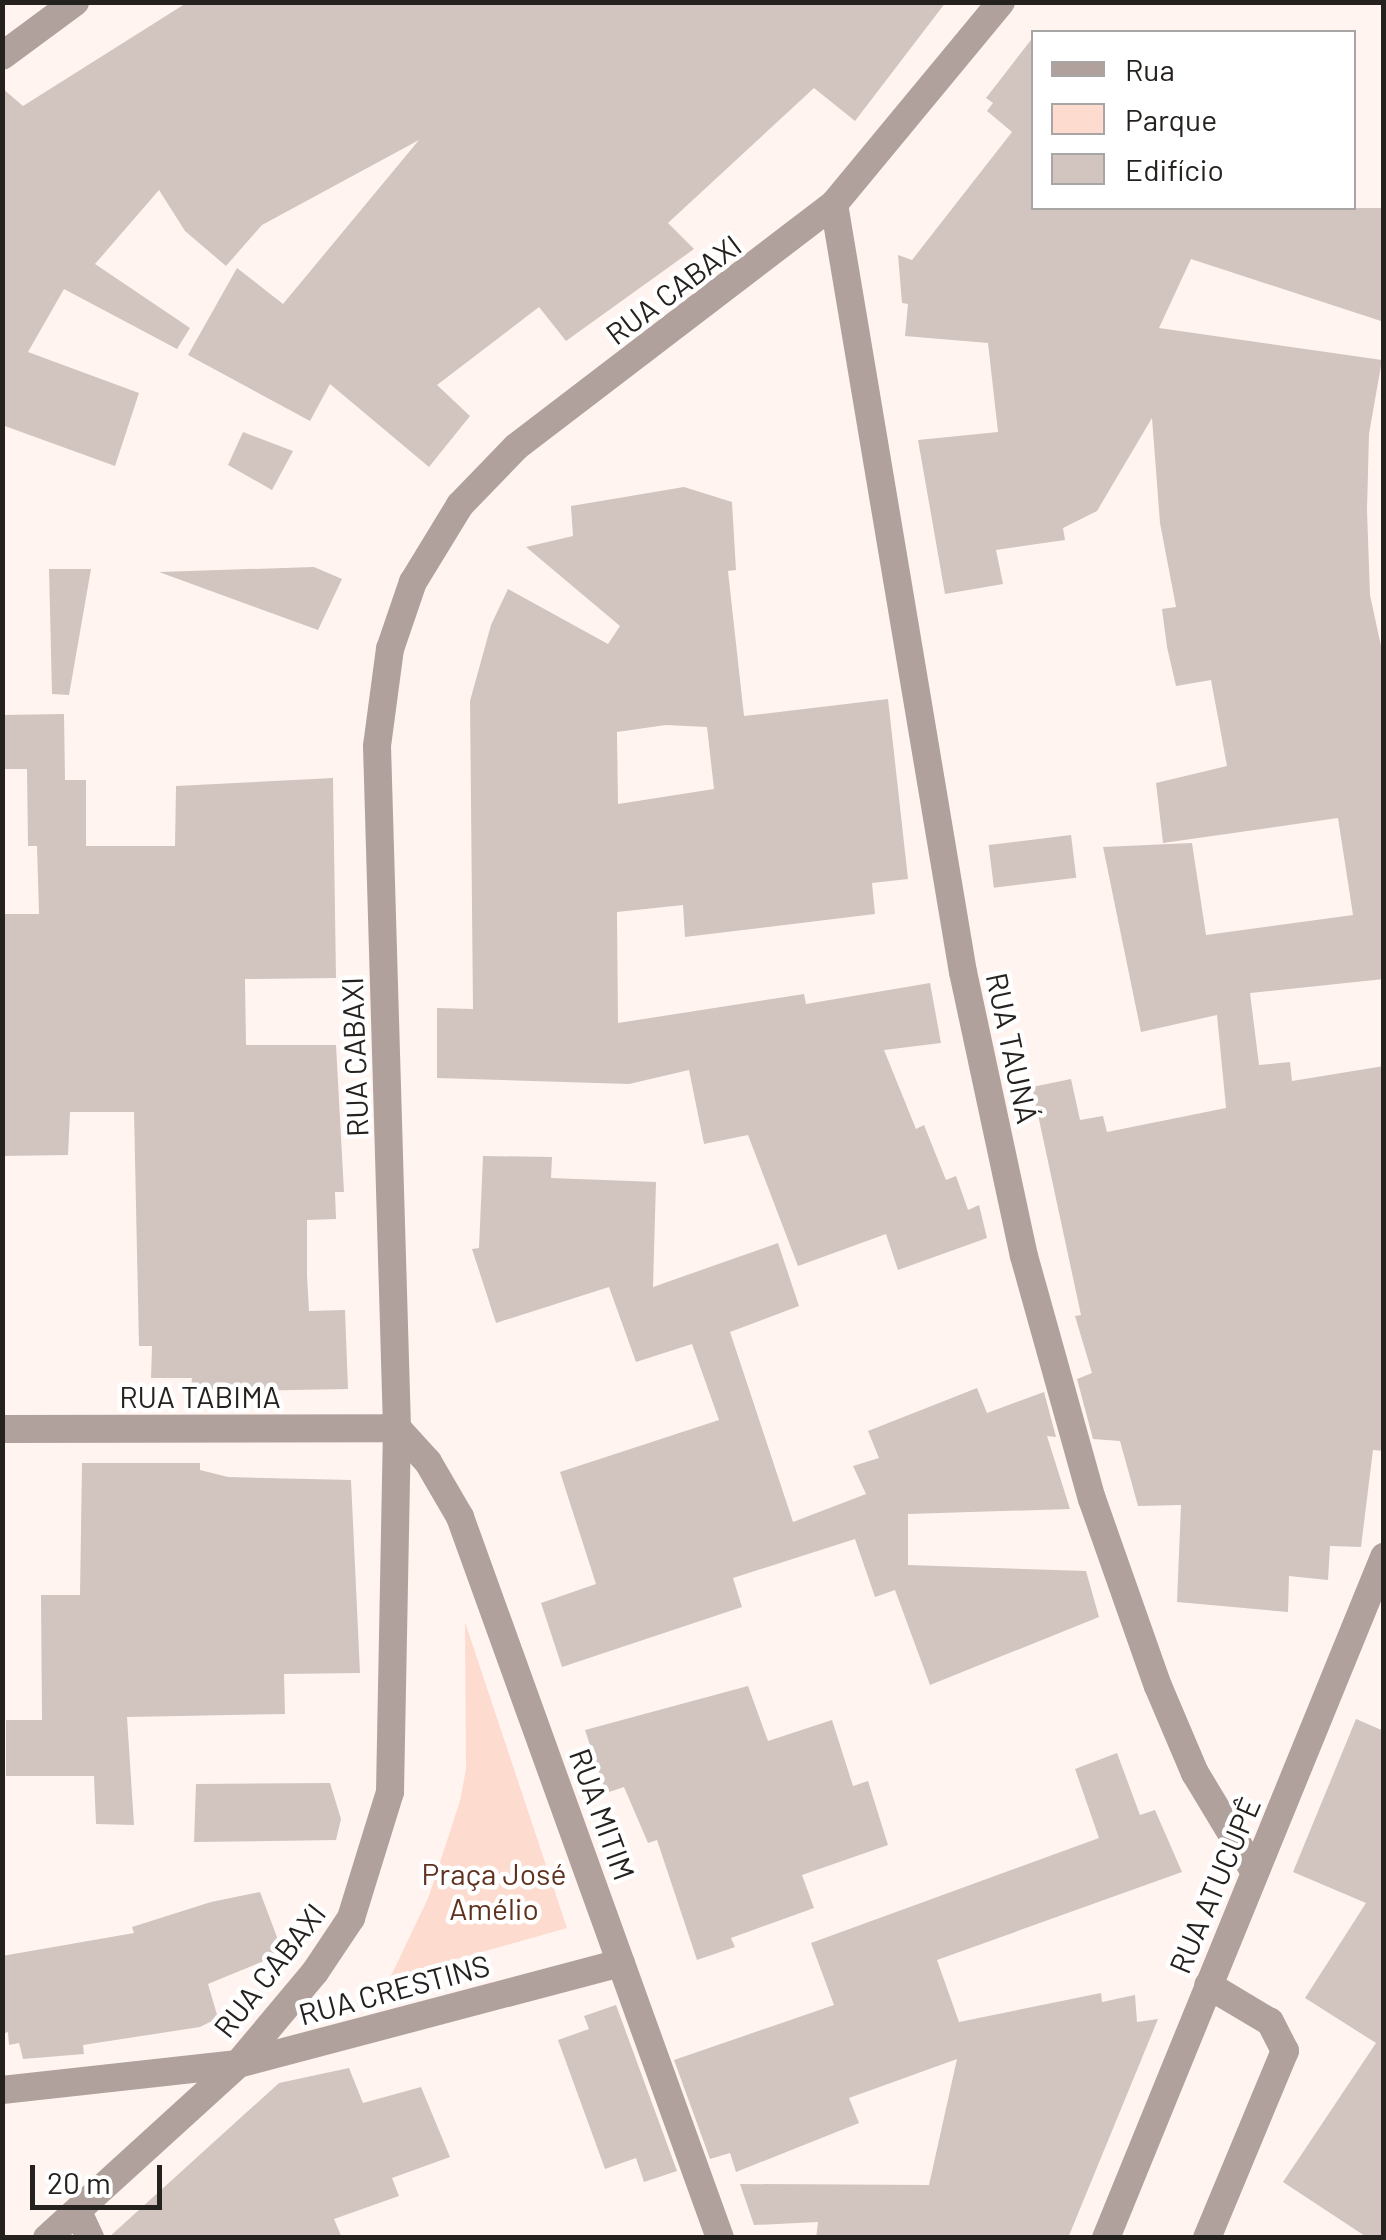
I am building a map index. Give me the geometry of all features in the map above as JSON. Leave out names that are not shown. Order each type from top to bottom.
[{"type":"street","points":[[2,56],[75,2]]},
{"type":"street","name":"RUA CABAXI","points":[[47,2238],[84,2225],[238,2064],[351,1918],[386,1809],[396,1734],[397,1428],[378,746],[390,650],[413,582],[460,506],[516,447],[834,204],[1001,2]]},
{"type":"street","name":"RUA TAUNÁ","points":[[834,204],[963,972],[1024,1256],[1092,1499],[1158,1686],[1195,1774],[1253,1869]]},
{"type":"street","name":"RUA TABIMA","points":[[2,1429],[397,1428]]},
{"type":"street","name":"RUA MITIM","points":[[397,1428],[460,1517],[720,2238]]},
{"type":"street","name":"RUA ATUCUPÊ","points":[[1106,2238],[1253,1869],[1384,1557]]},
{"type":"street","name":"RUA CRESTINS","points":[[2,2090],[238,2064],[621,1963]]},
{"type":"street","points":[[1208,1985],[1270,2022],[1285,2051],[1208,2238]]},
{"type":"green space","name":"Praça José Amélio","points":[[465,1622],[567,1928],[390,1978],[429,1896],[460,1801],[466,1769]]},
{"type":"building","points":[[188,2],[946,2],[855,121],[814,88],[668,223],[694,249],[566,341],[539,307],[437,385],[470,416],[429,467],[330,384],[310,421],[188,355],[237,268],[283,304],[419,140],[262,225],[226,266],[185,231],[159,190],[95,264],[190,328],[177,349],[64,289],[28,352],[139,393],[115,466],[2,425],[2,88],[23,106]]},
{"type":"building","points":[[1031,40],[1031,210],[1384,208],[1384,322],[1191,259],[1159,328],[1382,360],[1369,434],[1367,510],[1370,595],[1384,660],[1384,979],[1250,993],[1259,1065],[1290,1062],[1292,1081],[1384,1066],[1384,1451],[1373,1450],[1361,1547],[1330,1546],[1328,1580],[1289,1576],[1288,1612],[1177,1602],[1181,1505],[1138,1506],[1120,1441],[1093,1439],[1077,1379],[1092,1373],[1075,1316],[1081,1315],[1032,1087],[1071,1079],[1080,1120],[1103,1116],[1107,1132],[1226,1108],[1217,1015],[1141,1032],[1103,847],[1192,843],[1206,935],[1353,915],[1338,818],[1163,843],[1156,783],[1227,766],[1211,680],[1176,686],[1167,647],[1162,609],[1176,607],[1160,523],[1152,418],[1097,511],[1063,528],[1065,540],[996,550],[1003,584],[945,594],[918,440],[998,432],[988,343],[905,336],[908,304],[902,303],[898,255],[912,260],[1012,132],[987,111],[993,103],[986,98]]},
{"type":"building","points":[[243,432],[293,451],[272,490],[228,465]]},
{"type":"building","points":[[684,487],[732,502],[736,570],[728,571],[744,716],[888,699],[908,879],[872,883],[875,914],[685,937],[683,905],[617,912],[618,1023],[804,994],[806,1004],[930,983],[941,1043],[884,1050],[916,1129],[924,1125],[946,1180],[956,1176],[968,1210],[979,1205],[987,1238],[898,1270],[886,1234],[798,1266],[748,1135],[704,1144],[689,1070],[629,1084],[437,1078],[437,1008],[473,1009],[470,701],[491,625],[508,589],[608,644],[620,626],[526,547],[573,536],[571,506]],"holes":[[[666,725],[707,727],[714,789],[618,804],[617,732]]]},
{"type":"building","points":[[314,567],[342,579],[318,630],[159,572]]},
{"type":"building","points":[[49,569],[91,569],[69,695],[52,694]]},
{"type":"building","points":[[64,714],[65,780],[86,780],[86,846],[175,846],[176,786],[333,778],[336,978],[245,979],[246,1045],[336,1045],[344,1192],[335,1192],[336,1219],[307,1220],[307,1276],[309,1311],[345,1310],[348,1389],[240,1391],[191,1388],[192,1378],[151,1378],[152,1346],[139,1346],[134,1112],[70,1112],[68,1155],[2,1156],[2,914],[39,914],[37,846],[28,846],[27,769],[2,769],[2,715]]},
{"type":"building","points":[[1071,835],[1076,878],[994,888],[989,845]]},
{"type":"building","points":[[483,1156],[552,1157],[551,1178],[656,1182],[653,1287],[778,1243],[799,1306],[730,1332],[793,1522],[866,1494],[853,1466],[879,1458],[868,1431],[977,1388],[987,1413],[1044,1392],[1056,1437],[1047,1436],[1070,1509],[908,1514],[908,1565],[1086,1571],[1099,1617],[930,1685],[895,1590],[875,1597],[855,1539],[733,1578],[742,1607],[562,1667],[541,1603],[596,1584],[560,1472],[719,1420],[692,1344],[636,1362],[609,1287],[496,1323],[472,1249],[479,1248]]},
{"type":"building","points":[[82,1463],[200,1463],[200,1470],[228,1477],[351,1480],[360,1673],[284,1674],[285,1714],[127,1717],[134,1825],[96,1824],[94,1776],[6,1776],[6,1720],[42,1720],[41,1595],[80,1595]]},
{"type":"building","points":[[748,1686],[768,1741],[832,1720],[853,1786],[868,1781],[888,1845],[802,1875],[814,1908],[731,1938],[735,1947],[697,1960],[657,1840],[648,1843],[624,1787],[606,1793],[585,1730]]},
{"type":"building","points":[[1356,1719],[1384,1731],[1384,2238],[1368,2238],[1283,2182],[1376,2043],[1305,1998],[1366,1903],[1293,1872]]},
{"type":"building","points":[[1117,1753],[1140,1815],[1155,1810],[1182,1872],[937,1960],[959,2022],[1101,1993],[1102,2002],[1135,1995],[1137,2022],[1158,2019],[1068,2238],[816,2238],[818,2222],[754,2225],[740,2184],[929,2185],[957,2059],[849,2098],[859,2123],[736,2172],[730,2153],[710,2159],[674,2060],[834,2005],[811,1943],[1099,1838],[1075,1769]]},
{"type":"building","points":[[330,1783],[341,1819],[336,1840],[194,1842],[196,1784]]},
{"type":"building","points":[[260,1892],[283,1953],[208,1984],[218,2018],[200,2027],[83,2045],[84,2054],[23,2059],[19,2043],[9,2045],[8,2032],[2,2034],[2,1956],[134,1933],[132,1927],[211,1902]]},
{"type":"building","points":[[616,2005],[677,2171],[644,2182],[636,2158],[605,2169],[558,2040],[589,2029],[584,2016]]},
{"type":"building","points":[[349,2068],[363,2103],[421,2087],[450,2157],[392,2178],[399,2196],[334,2219],[342,2238],[108,2238],[279,2083]]}]
